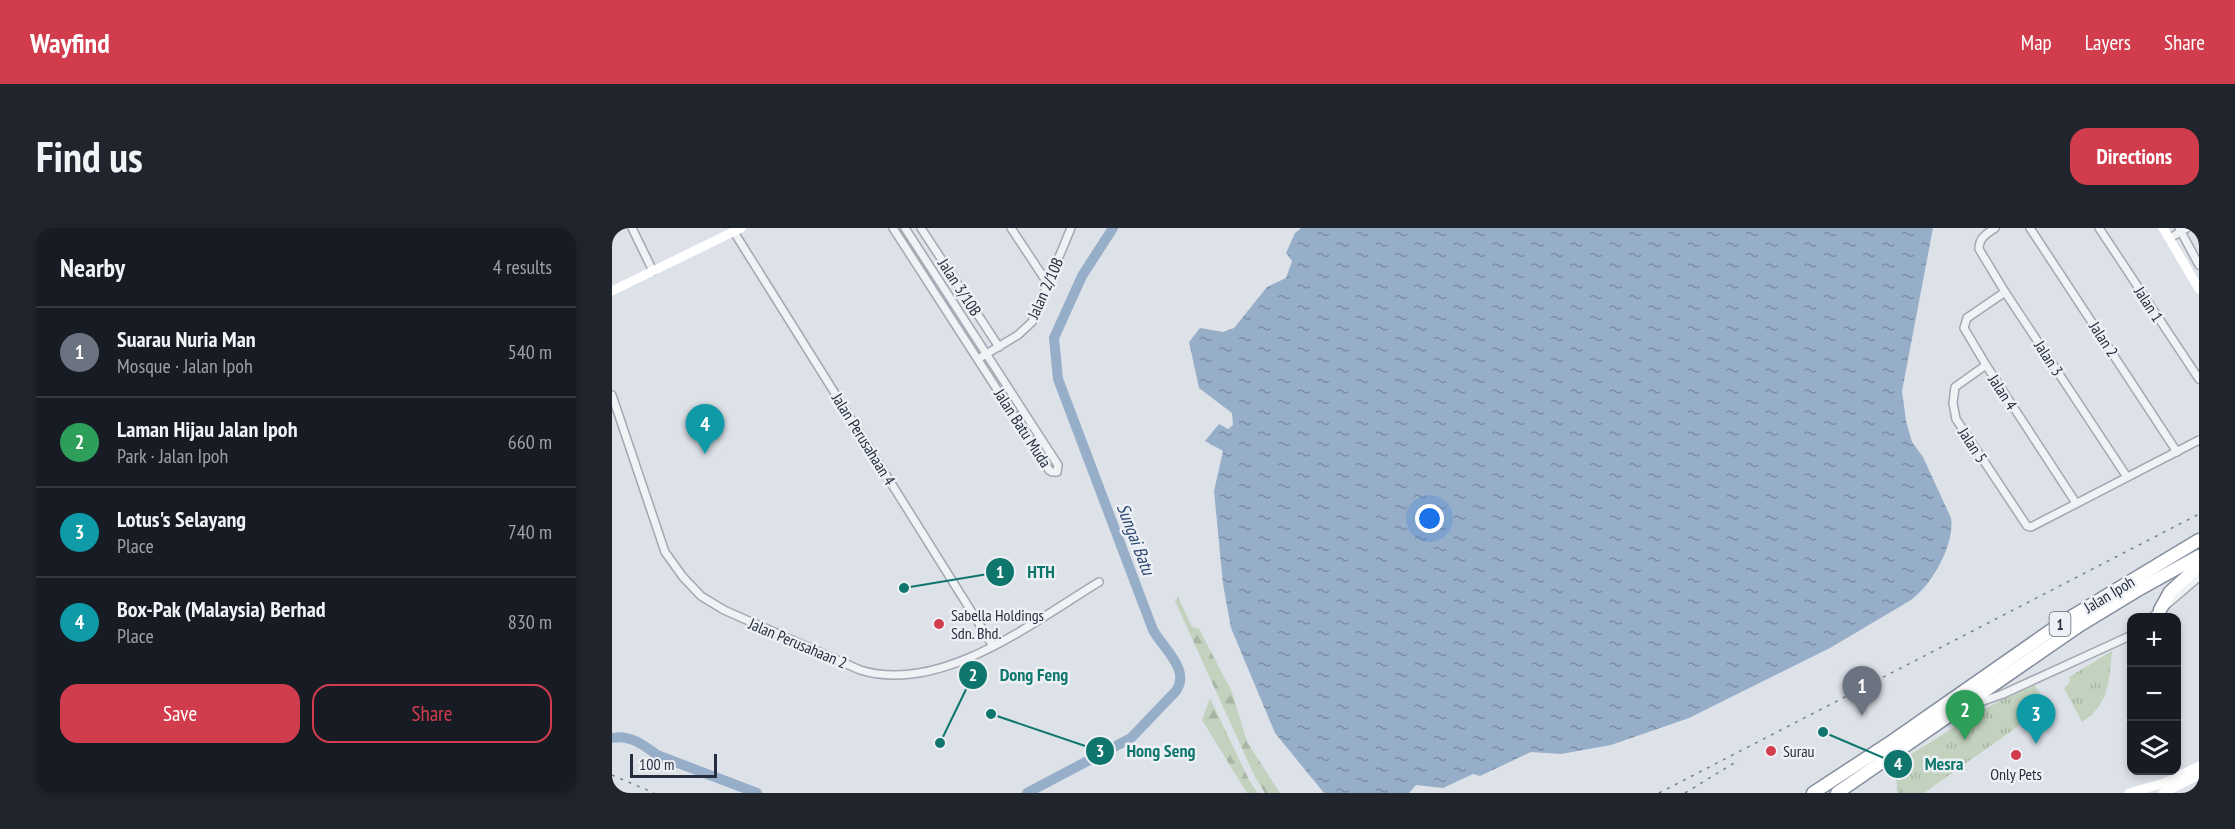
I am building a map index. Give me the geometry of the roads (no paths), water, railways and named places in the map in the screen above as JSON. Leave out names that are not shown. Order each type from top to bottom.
[{"type":"highway","name":"Jalan Ipoh","points":[[1813,793],[2063,622],[2199,540]]},
{"type":"highway","name":"Jalan Ipoh","points":[[1837,793],[2080,625],[2136,591],[2199,558]]},
{"type":"highway","points":[[2157,613],[2170,592],[2193,571],[2199,558]]},
{"type":"street","points":[[632,228],[653,271]]},
{"type":"street","name":"Jalan Batu Muda","points":[[893,228],[1049,470],[1057,472],[1058,465],[905,228]]},
{"type":"street","name":"Jalan 3/10B","points":[[921,228],[999,347]]},
{"type":"street","points":[[1011,228],[1048,284]]},
{"type":"street","name":"Jalan 2/10B","points":[[978,359],[1018,335],[1032,322],[1071,228]]},
{"type":"street","name":"Jalan 3","points":[[1995,228],[1979,242],[1979,249],[2127,477]]},
{"type":"street","name":"Jalan 2","points":[[2030,228],[2177,452]]},
{"type":"street","name":"Jalan 1","points":[[2099,228],[2199,379]]},
{"type":"street","points":[[2163,228],[2199,289]]},
{"type":"street","points":[[2170,238],[2182,229],[2199,265]]},
{"type":"street","points":[[612,291],[738,230]]},
{"type":"street","name":"Jalan Perusahaan 4","points":[[738,230],[993,646]]},
{"type":"street","name":"Jalan 4","points":[[2005,292],[1966,318],[1964,328],[2076,503]]},
{"type":"street","name":"Jalan 5","points":[[1986,365],[1955,387],[1953,403],[1956,419],[2025,524],[2031,526],[2076,503]]},
{"type":"street","name":"Jalan Perusahaan 2","points":[[612,395],[665,552],[679,573],[701,596],[724,610],[860,669],[876,674],[925,673],[959,662],[993,646],[1099,582]]},
{"type":"street","points":[[2076,503],[2199,440]]},
{"type":"street","points":[[2157,613],[2199,577]]},
{"type":"street","points":[[1954,712],[2003,694],[2127,637]]},
{"type":"street","points":[[2129,793],[2164,783],[2199,766]]},
{"type":"street","points":[[2163,793],[2199,775]]},
{"type":"water","points":[[1301,228],[1933,228],[1902,391],[1906,421],[1912,442],[1923,457],[1951,518],[1949,540],[1940,563],[1927,585],[1911,600],[1830,648],[1689,718],[1611,745],[1561,754],[1531,752],[1480,776],[1473,774],[1443,788],[1416,785],[1409,793],[1324,793],[1275,733],[1231,628],[1223,584],[1214,491],[1223,451],[1205,441],[1219,424],[1228,429],[1233,425],[1232,413],[1199,388],[1189,342],[1200,328],[1223,332],[1234,328],[1267,287],[1286,278],[1292,261],[1286,253],[1295,233]]},
{"type":"waterway","name":"Sungai Batu","points":[[1027,793],[1131,738],[1176,691],[1180,683],[1180,675],[1174,659],[1153,630],[1058,379],[1054,338],[1082,276],[1113,228]]},
{"type":"waterway","name":"Sungai Batu","points":[[612,738],[630,739],[642,744],[657,755],[757,793]]},
{"type":"railway","points":[[1659,793],[2199,514]]},
{"type":"railway","points":[[1685,793],[1739,760]]},
{"type":"railway","points":[[612,775],[654,793]]},
{"type":"place","name":"Box-Pak (Malaysia) Berhad","points":[[705,454]]},
{"type":"place","name":"HTH","points":[[904,588]]},
{"type":"place","name":"Sabella Holdings Sdn. Bhd.","points":[[939,624]]},
{"type":"place","name":"Hong Seng","points":[[991,714]]},
{"type":"place","name":"Suarau Nuria Man","points":[[1862,716]]},
{"type":"place","name":"Mesra","points":[[1823,732]]},
{"type":"place","name":"Laman Hijau Jalan Ipoh","points":[[1965,740]]},
{"type":"place","name":"Dong Feng","points":[[940,743]]},
{"type":"place","name":"Lotus's Selayang","points":[[2036,744]]},
{"type":"place","name":"Surau","points":[[1771,751]]},
{"type":"place","name":"Only Pets","points":[[2016,755]]}]
